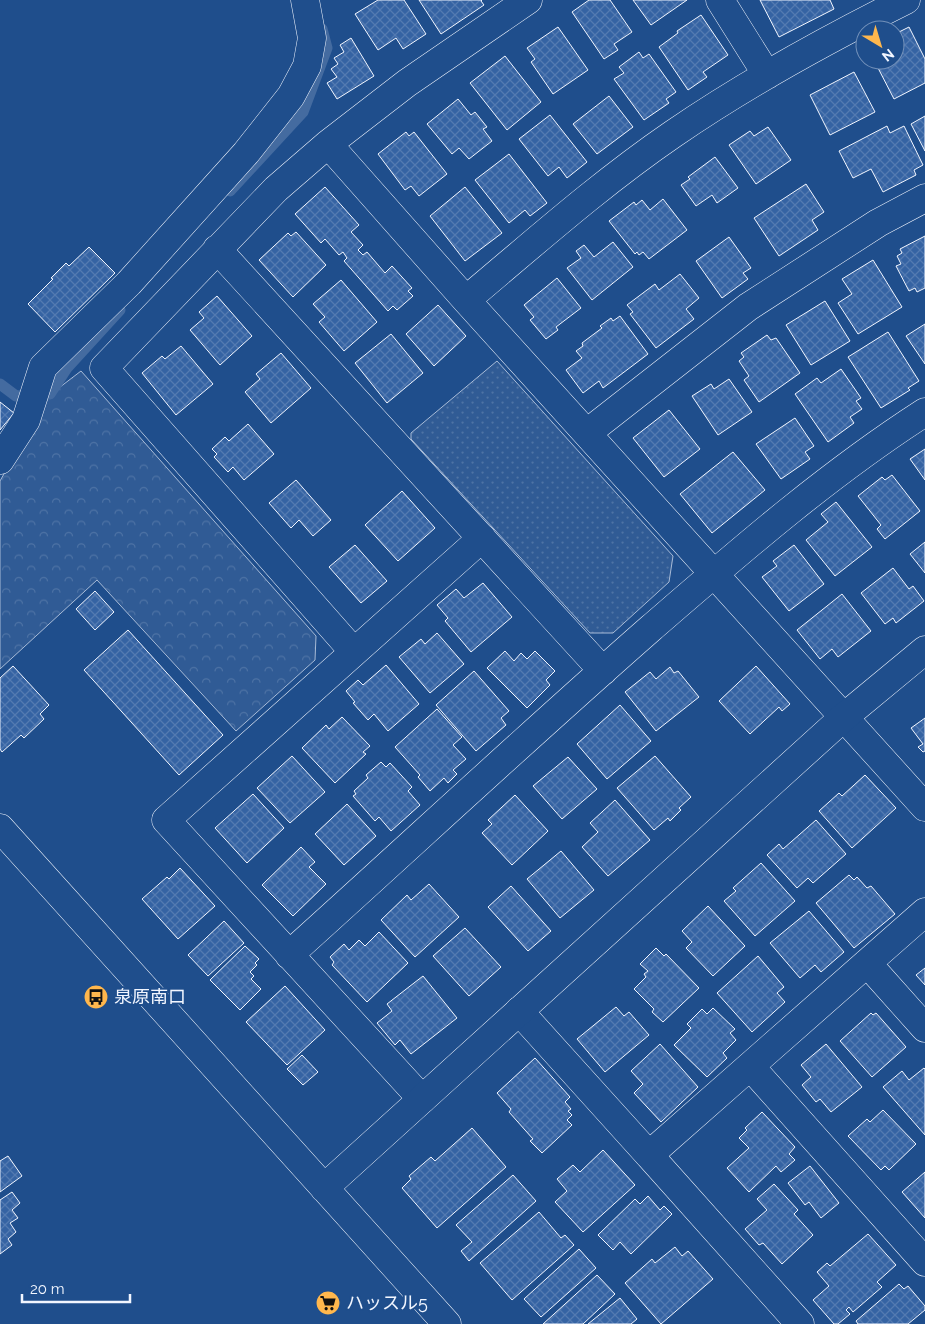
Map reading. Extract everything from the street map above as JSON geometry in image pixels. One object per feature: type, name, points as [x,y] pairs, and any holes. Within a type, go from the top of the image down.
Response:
[{"type":"street","points":[[0,460],[26,420],[43,366],[129,284],[246,153],[291,96],[307,66],[312,38],[305,0]]},
{"type":"street","points":[[354,652],[104,368],[276,189],[328,144],[406,83],[528,0]]},
{"type":"street","points":[[720,0],[766,75]]},
{"type":"street","points":[[466,300],[586,199],[672,134],[766,75],[906,0]]},
{"type":"street","points":[[328,144],[466,300],[925,807]]},
{"type":"street","points":[[587,434],[748,307],[878,223],[925,198]]},
{"type":"street","points":[[217,249],[603,670]]},
{"type":"street","points":[[289,955],[481,779],[714,574],[812,492],[925,412]]},
{"type":"street","points":[[422,1099],[166,820],[482,538]]},
{"type":"street","points":[[324,1188],[844,716],[925,650]]},
{"type":"street","points":[[0,828],[447,1324]]},
{"type":"street","points":[[649,1154],[925,912]]},
{"type":"street","points":[[867,963],[925,1028]]},
{"type":"street","points":[[519,1011],[800,1324]]},
{"type":"street","points":[[750,1066],[925,1262]]},
{"type":"green space","points":[[497,361],[673,556],[669,582],[613,633],[590,633],[411,439],[411,433]]},
{"type":"green space","points":[[81,371],[316,636],[315,660],[236,731],[97,580],[0,669],[0,481],[47,397]]},
{"type":"building","points":[[378,0],[404,0],[426,34],[403,49],[396,38],[378,50],[355,14]]},
{"type":"building","points":[[419,0],[482,0],[484,5],[441,34]]},
{"type":"building","points":[[589,0],[610,0],[632,32],[614,44],[618,50],[604,59],[572,12]]},
{"type":"building","points":[[633,0],[687,0],[651,25]]},
{"type":"building","points":[[760,0],[830,0],[834,9],[779,37]]},
{"type":"building","points":[[701,15],[728,55],[703,72],[707,77],[688,90],[659,47],[678,33],[677,31]]},
{"type":"building","points":[[558,27],[588,70],[553,94],[531,62],[535,59],[527,48]]},
{"type":"building","points":[[909,27],[925,59],[925,83],[894,99],[879,70],[905,70],[905,29]]},
{"type":"building","points":[[351,38],[374,76],[337,99],[327,83],[337,77],[331,69],[338,64],[334,58],[344,52],[340,45]]},
{"type":"building","points":[[639,52],[643,58],[649,54],[676,92],[666,99],[669,103],[644,120],[614,79],[624,73],[619,67]]},
{"type":"building","points":[[505,56],[541,102],[507,130],[470,83]]},
{"type":"building","points":[[854,72],[875,112],[830,135],[810,95]]},
{"type":"building","points":[[609,96],[633,127],[597,154],[573,124]]},
{"type":"building","points":[[458,99],[471,115],[475,112],[487,127],[483,129],[492,141],[469,159],[459,148],[452,154],[427,124]]},
{"type":"building","points":[[550,115],[587,162],[567,178],[559,167],[548,176],[519,139]]},
{"type":"building","points":[[925,116],[925,151],[911,124]]},
{"type":"building","points":[[887,126],[890,133],[904,126],[923,165],[914,170],[916,175],[883,192],[871,169],[853,178],[839,151]]},
{"type":"building","points":[[768,127],[791,160],[756,184],[729,145],[750,131],[754,136]]},
{"type":"building","points":[[406,132],[409,136],[414,132],[447,174],[419,196],[411,186],[405,190],[378,154]]},
{"type":"building","points":[[509,154],[547,203],[530,216],[525,210],[509,223],[475,180]]},
{"type":"building","points":[[715,157],[738,188],[717,203],[712,195],[696,206],[681,185],[690,179],[688,177]]},
{"type":"building","points":[[806,184],[824,212],[812,220],[818,230],[779,256],[754,218]]},
{"type":"building","points":[[325,187],[359,225],[351,232],[363,245],[358,250],[363,255],[367,252],[385,273],[392,266],[412,288],[408,291],[413,296],[397,310],[393,306],[388,311],[344,261],[347,258],[343,252],[339,255],[325,239],[321,243],[295,214]]},
{"type":"building","points":[[465,187],[502,233],[465,261],[430,216]]},
{"type":"building","points":[[663,199],[687,230],[649,259],[643,252],[639,255],[637,252],[635,254],[609,221],[634,202],[636,205],[642,200],[650,210]]},
{"type":"building","points":[[296,232],[326,265],[293,297],[259,260],[288,233],[291,236]]},
{"type":"building","points":[[925,236],[925,288],[917,292],[915,288],[909,291],[896,266],[901,264],[897,256],[902,253],[900,249]]},
{"type":"building","points":[[729,237],[751,268],[743,273],[748,279],[722,298],[696,261]]},
{"type":"building","points":[[613,242],[633,267],[592,300],[567,268],[581,258],[576,251],[584,245],[594,257]]},
{"type":"building","points":[[89,247],[115,273],[55,332],[28,304],[66,263],[69,266]]},
{"type":"building","points":[[873,260],[902,307],[858,334],[838,303],[852,294],[842,279]]},
{"type":"building","points":[[680,274],[699,298],[686,309],[694,319],[656,348],[630,314],[633,312],[627,305],[655,284],[659,290]]},
{"type":"building","points":[[557,278],[581,308],[556,327],[558,330],[546,339],[530,320],[534,317],[524,305]]},
{"type":"building","points":[[341,280],[377,322],[344,351],[319,322],[325,317],[313,304]]},
{"type":"building","points":[[217,296],[252,336],[220,365],[190,330],[204,318],[199,312]]},
{"type":"building","points":[[825,301],[850,341],[811,365],[786,325]]},
{"type":"building","points":[[438,305],[466,336],[434,366],[406,334]]},
{"type":"building","points":[[620,316],[648,354],[603,388],[599,381],[583,393],[566,370],[582,358],[576,351],[583,346],[582,343],[602,328],[600,326],[611,318],[613,321]]},
{"type":"building","points":[[925,324],[925,364],[906,336]]},
{"type":"building","points":[[888,332],[919,381],[908,388],[910,390],[881,408],[848,357]]},
{"type":"building","points":[[391,334],[423,373],[387,403],[355,363]]},
{"type":"building","points":[[767,335],[771,340],[776,338],[800,373],[759,402],[744,380],[749,376],[739,361],[744,357],[741,353]]},
{"type":"building","points":[[181,346],[213,384],[176,415],[142,373],[162,356],[165,359]]},
{"type":"building","points":[[281,353],[311,388],[271,423],[245,392],[260,379],[256,374]]},
{"type":"building","points":[[841,369],[861,398],[856,401],[862,409],[850,417],[854,423],[828,442],[795,394],[817,378],[821,383]]},
{"type":"building","points":[[729,379],[752,412],[718,435],[692,396],[711,384],[714,389]]},
{"type":"building","points":[[0,402],[14,413],[0,430]]},
{"type":"building","points":[[669,410],[700,449],[664,477],[633,438]]},
{"type":"building","points":[[795,418],[814,446],[805,452],[810,459],[781,479],[756,444]]},
{"type":"building","points":[[248,424],[274,454],[244,480],[233,467],[228,472],[214,457],[217,454],[212,449],[225,437],[229,441]]},
{"type":"building","points":[[925,449],[925,480],[910,459]]},
{"type":"building","points":[[733,452],[765,490],[712,533],[680,494]]},
{"type":"building","points":[[892,475],[920,511],[885,539],[877,529],[881,525],[858,496],[882,477],[885,480]]},
{"type":"building","points":[[296,480],[331,520],[313,536],[299,520],[291,528],[269,503]]},
{"type":"building","points":[[402,491],[435,528],[398,561],[365,525]]},
{"type":"building","points":[[836,502],[872,547],[835,576],[806,540],[828,522],[821,514]]},
{"type":"building","points":[[925,542],[925,573],[910,554]]},
{"type":"building","points":[[355,545],[387,581],[361,603],[329,567]]},
{"type":"building","points":[[794,545],[824,584],[789,611],[762,577],[777,566],[773,561]]},
{"type":"building","points":[[893,568],[909,589],[913,586],[924,601],[896,623],[893,618],[885,624],[861,593]]},
{"type":"building","points":[[483,583],[512,617],[471,652],[445,621],[448,618],[437,605],[456,589],[464,598]]},
{"type":"building","points":[[95,591],[114,612],[95,630],[76,609]]},
{"type":"building","points":[[842,594],[871,631],[838,657],[832,649],[820,659],[797,630]]},
{"type":"building","points":[[128,630],[223,735],[179,775],[84,670]]},
{"type":"building","points":[[437,633],[464,664],[430,693],[399,657],[421,639],[425,644]]},
{"type":"building","points":[[505,651],[514,661],[521,653],[527,659],[535,651],[555,671],[546,680],[550,685],[527,708],[487,668]]},
{"type":"building","points":[[386,665],[419,704],[388,731],[374,714],[368,720],[353,703],[355,702],[346,691],[358,680],[363,685]]},
{"type":"building","points":[[13,666],[49,705],[40,714],[44,719],[24,738],[21,735],[2,752],[0,749],[0,678]]},
{"type":"building","points":[[756,666],[790,704],[782,711],[779,707],[750,734],[719,701]]},
{"type":"building","points":[[670,667],[674,673],[678,671],[699,697],[656,731],[625,692],[650,672],[656,679]]},
{"type":"building","points":[[474,671],[509,711],[501,718],[506,725],[476,751],[436,705]]},
{"type":"building","points":[[620,705],[651,741],[607,779],[577,744]]},
{"type":"building","points":[[437,709],[462,737],[453,745],[466,759],[453,770],[457,774],[448,783],[444,778],[430,791],[418,777],[420,775],[395,747]]},
{"type":"building","points":[[342,717],[370,746],[363,752],[366,754],[335,783],[302,748],[326,725],[329,729]]},
{"type":"building","points":[[925,718],[925,751],[923,752],[918,747],[923,744],[911,728]]},
{"type":"building","points":[[292,756],[325,792],[290,823],[257,788]]},
{"type":"building","points":[[655,756],[691,797],[679,808],[681,810],[670,821],[668,818],[654,830],[617,788]]},
{"type":"building","points":[[568,757],[597,789],[562,819],[533,786]]},
{"type":"building","points":[[381,762],[386,767],[390,763],[412,787],[408,791],[420,805],[391,831],[379,817],[375,821],[353,796],[356,794],[354,791],[368,778],[366,775]]},
{"type":"building","points":[[865,775],[896,808],[852,848],[819,811],[839,793],[842,796]]},
{"type":"building","points":[[253,794],[284,828],[247,863],[215,828]]},
{"type":"building","points":[[515,795],[548,831],[512,865],[482,833],[492,824],[488,820]]},
{"type":"building","points":[[615,800],[650,840],[608,876],[582,847],[598,832],[590,823]]},
{"type":"building","points":[[347,804],[376,836],[344,865],[315,834]]},
{"type":"building","points":[[816,820],[846,854],[813,883],[808,878],[797,888],[767,855],[779,844],[783,849]]},
{"type":"building","points":[[301,847],[315,862],[309,867],[326,884],[293,916],[262,885]]},
{"type":"building","points":[[561,851],[594,890],[560,918],[527,879]]},
{"type":"building","points":[[761,863],[795,901],[755,936],[724,901],[736,891],[733,888]]},
{"type":"building","points":[[180,868],[215,906],[178,939],[142,899],[167,877],[169,879]]},
{"type":"building","points":[[849,875],[854,880],[857,877],[867,888],[871,886],[895,914],[854,948],[816,903]]},
{"type":"building","points":[[429,884],[459,917],[415,957],[381,920],[407,895],[411,900]]},
{"type":"building","points":[[511,886],[551,931],[528,951],[488,907]]},
{"type":"building","points":[[708,906],[745,946],[713,976],[686,948],[692,942],[682,931]]},
{"type":"building","points":[[809,911],[844,952],[821,972],[815,965],[800,978],[770,943]]},
{"type":"building","points":[[224,921],[244,943],[208,976],[188,955]]},
{"type":"building","points":[[465,928],[501,967],[469,996],[433,956]]},
{"type":"building","points":[[379,932],[408,963],[367,1002],[332,965],[334,962],[330,957],[344,944],[349,950],[359,940],[365,946]]},
{"type":"building","points":[[245,946],[259,959],[255,963],[257,965],[250,972],[254,976],[251,979],[261,989],[240,1010],[210,980]]},
{"type":"building","points":[[656,948],[664,956],[666,954],[699,988],[663,1022],[652,1012],[654,1009],[634,989],[646,977],[644,974],[648,971],[640,964]]},
{"type":"building","points":[[758,956],[784,987],[777,993],[785,1002],[752,1032],[717,993]]},
{"type":"building","points":[[925,968],[925,985],[916,975]]},
{"type":"building","points":[[423,976],[457,1018],[411,1054],[400,1040],[395,1045],[377,1023],[392,1011],[387,1004]]},
{"type":"building","points":[[285,986],[325,1030],[287,1065],[246,1022]]},
{"type":"building","points":[[616,1007],[624,1016],[629,1012],[649,1035],[605,1072],[577,1039]]},
{"type":"building","points":[[713,1008],[735,1029],[730,1033],[736,1040],[723,1053],[727,1058],[707,1077],[674,1045],[691,1028],[687,1024],[702,1009],[707,1014]]},
{"type":"building","points":[[871,1013],[873,1015],[876,1013],[906,1047],[872,1077],[840,1041]]},
{"type":"building","points":[[660,1044],[698,1087],[661,1122],[634,1093],[643,1084],[631,1071]]},
{"type":"building","points":[[826,1044],[862,1087],[831,1112],[820,1099],[816,1102],[802,1085],[811,1077],[801,1065]]},
{"type":"building","points":[[302,1055],[318,1072],[303,1085],[287,1069]]},
{"type":"building","points":[[535,1058],[570,1097],[565,1102],[571,1109],[568,1111],[572,1115],[567,1120],[572,1125],[542,1153],[530,1141],[533,1139],[509,1112],[511,1109],[497,1093]]},
{"type":"building","points":[[924,1068],[925,1135],[883,1087],[902,1071],[909,1080]]},
{"type":"building","points":[[883,1110],[916,1144],[889,1170],[885,1166],[881,1170],[848,1136],[867,1119],[870,1122]]},
{"type":"building","points":[[762,1112],[795,1147],[789,1154],[795,1160],[781,1172],[776,1166],[749,1192],[727,1168],[749,1148],[739,1138],[747,1130],[745,1128]]},
{"type":"building","points":[[472,1128],[506,1167],[437,1228],[402,1188],[411,1179],[409,1176],[431,1157],[435,1161]]},
{"type":"building","points":[[603,1150],[635,1185],[583,1232],[555,1202],[567,1191],[557,1179],[573,1165],[580,1172]]},
{"type":"building","points":[[8,1156],[22,1176],[0,1192],[0,1161]]},
{"type":"building","points":[[810,1166],[839,1203],[821,1218],[809,1202],[805,1205],[788,1183]]},
{"type":"building","points":[[925,1172],[925,1218],[902,1192]]},
{"type":"building","points":[[513,1175],[536,1201],[469,1261],[461,1251],[472,1242],[456,1225]]},
{"type":"building","points":[[774,1184],[798,1210],[794,1214],[813,1235],[782,1264],[763,1243],[759,1245],[745,1229],[767,1210],[757,1199]]},
{"type":"building","points":[[12,1192],[20,1203],[12,1210],[18,1218],[10,1223],[16,1232],[8,1239],[12,1245],[0,1254],[0,1200]]},
{"type":"building","points":[[648,1196],[660,1210],[664,1206],[672,1214],[631,1254],[620,1242],[613,1250],[598,1235],[635,1199],[640,1204]]},
{"type":"building","points":[[539,1212],[561,1238],[565,1235],[574,1245],[512,1300],[480,1263]]},
{"type":"building","points":[[868,1234],[896,1265],[877,1282],[882,1287],[853,1312],[849,1307],[846,1310],[850,1314],[838,1324],[834,1324],[813,1300],[829,1286],[817,1272],[827,1263],[830,1266]]},
{"type":"building","points":[[675,1247],[682,1256],[688,1251],[713,1279],[661,1324],[625,1283],[652,1259],[655,1263]]},
{"type":"building","points":[[579,1249],[596,1268],[541,1317],[524,1299]]},
{"type":"building","points":[[597,1275],[615,1294],[583,1324],[543,1324]]},
{"type":"building","points":[[899,1284],[904,1289],[908,1286],[925,1306],[925,1310],[908,1324],[858,1324],[856,1321]]},
{"type":"building","points":[[620,1298],[637,1319],[631,1324],[588,1324]]},
{"type":"waterway","points":[[230,191],[303,112],[327,48],[322,29]]},
{"type":"waterway","points":[[0,384],[16,396],[50,394],[67,368],[120,310]]},
{"type":"place","name":"泉原南口","points":[[96,997]]},
{"type":"place","name":"ハッスル5","points":[[328,1303]]}]
